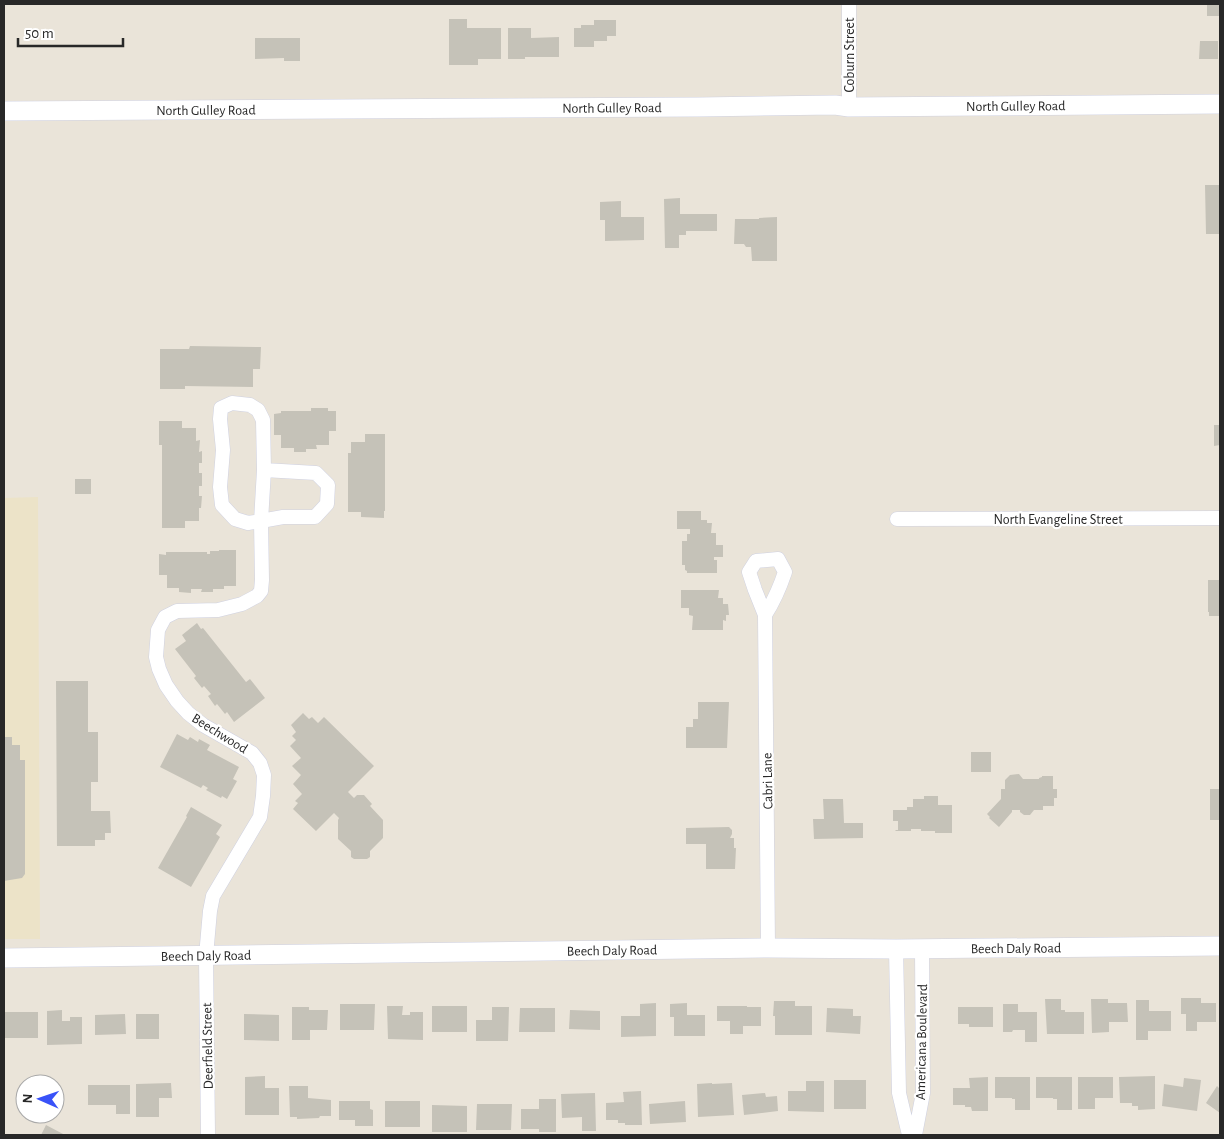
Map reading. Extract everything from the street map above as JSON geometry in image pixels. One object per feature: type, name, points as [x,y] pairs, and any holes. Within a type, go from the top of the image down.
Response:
[{"type":"main road","name":"North Gulley Road","points":[[4,111],[727,107],[835,104],[849,107],[1220,104]]},
{"type":"main road","name":"Beech Daly Road","points":[[4,958],[768,948],[896,949],[1220,946]]},
{"type":"street","name":"Coburn Street","points":[[849,4],[849,107]]},
{"type":"street","name":"Beechwood","points":[[206,956],[213,896],[260,817],[264,796],[264,776],[260,763],[252,753],[203,725],[177,701],[166,685],[159,669],[156,657],[158,630],[165,617],[177,611],[218,610],[242,604],[261,591],[262,521],[264,470],[263,420],[258,410],[250,405],[232,403],[221,408],[220,419],[223,450],[220,487],[222,505],[235,520],[248,523],[262,521],[283,517],[315,517],[326,504],[328,485],[316,473],[264,470]]},
{"type":"street","name":"North Evangeline Street","points":[[897,519],[1220,518]]},
{"type":"street","name":"Cabri Lane","points":[[765,615],[768,948]]},
{"type":"street","name":"Americana Boulevard","points":[[915,1135],[923,1093],[922,948]]},
{"type":"street","name":"Americana Boulevard","points":[[896,949],[899,1093],[909,1135]]},
{"type":"street","name":"Deerfield Street","points":[[206,956],[208,1135]]},
{"type":"shaded area","points":[[38,497],[40,939],[4,939],[4,498]]},
{"type":"building","points":[[1207,4],[1220,4],[1220,16],[1207,16]]},
{"type":"building","points":[[449,19],[467,19],[467,28],[501,28],[501,59],[478,59],[478,65],[449,65]]},
{"type":"building","points":[[594,20],[616,20],[616,36],[607,36],[607,41],[594,41],[594,47],[574,47],[574,28],[581,28],[581,25],[594,25]]},
{"type":"building","points":[[508,28],[531,28],[531,38],[559,37],[559,57],[508,59]]},
{"type":"building","points":[[255,38],[300,38],[300,61],[284,61],[284,58],[255,59]]},
{"type":"building","points":[[1200,41],[1218,41],[1218,59],[1199,59]]},
{"type":"building","points":[[1205,185],[1220,185],[1220,234],[1206,234]]},
{"type":"building","points":[[680,198],[680,214],[717,214],[717,231],[686,231],[686,235],[679,235],[679,248],[665,248],[664,199]]},
{"type":"building","points":[[621,201],[621,217],[644,217],[644,240],[605,241],[605,220],[600,220],[600,202]]},
{"type":"building","points":[[777,217],[777,261],[752,261],[751,247],[746,247],[744,244],[734,244],[735,219]]},
{"type":"building","points":[[190,346],[261,347],[260,369],[253,369],[253,387],[185,386],[185,389],[160,389],[160,349],[189,349]]},
{"type":"building","points":[[311,408],[328,408],[328,411],[336,411],[336,431],[329,431],[329,445],[316,445],[317,449],[306,449],[306,452],[294,452],[294,448],[281,448],[281,435],[274,435],[274,414],[281,413],[281,411],[311,411]]},
{"type":"building","points":[[159,421],[182,421],[182,428],[196,428],[196,441],[200,440],[199,452],[202,451],[202,463],[199,463],[199,473],[202,473],[202,486],[199,486],[199,496],[202,496],[201,508],[199,508],[199,521],[185,521],[185,528],[162,528],[162,445],[159,445]]},
{"type":"building","points":[[1214,425],[1220,425],[1220,445],[1214,446]]},
{"type":"building","points":[[365,434],[385,434],[384,518],[361,517],[361,512],[348,512],[348,453],[351,453],[351,442],[365,442]]},
{"type":"building","points":[[75,479],[91,479],[91,494],[75,494]]},
{"type":"building","points":[[677,511],[701,511],[701,520],[707,520],[707,523],[712,523],[711,533],[716,533],[716,545],[723,545],[723,557],[714,557],[714,560],[717,560],[717,573],[687,573],[685,570],[685,565],[682,565],[682,541],[687,541],[687,534],[690,534],[690,529],[677,529]]},
{"type":"building","points":[[236,550],[236,586],[224,586],[224,589],[213,589],[213,592],[201,592],[202,589],[191,589],[191,593],[179,592],[179,588],[167,588],[167,575],[159,575],[159,554],[166,555],[166,552],[207,552],[207,554],[210,554],[210,551]]},
{"type":"building","points":[[1208,580],[1220,580],[1220,616],[1209,616]]},
{"type":"building","points":[[681,590],[719,590],[718,598],[723,598],[723,604],[728,604],[729,615],[726,615],[726,621],[723,620],[723,630],[692,630],[693,616],[689,615],[689,608],[681,608]]},
{"type":"building","points":[[197,623],[246,682],[250,679],[265,698],[234,722],[227,712],[225,714],[217,704],[215,706],[208,696],[211,694],[204,686],[202,688],[194,678],[196,676],[175,649],[186,641],[182,635]]},
{"type":"building","points":[[56,681],[88,681],[88,732],[98,732],[98,782],[91,782],[91,811],[110,811],[111,833],[105,833],[105,840],[95,840],[95,846],[57,846]]},
{"type":"building","points":[[698,702],[729,702],[727,748],[686,748],[686,727],[693,727],[693,719],[698,719]]},
{"type":"building","points":[[303,713],[309,719],[312,717],[318,723],[324,717],[374,766],[348,792],[354,798],[357,795],[364,795],[372,804],[370,806],[383,820],[383,838],[370,851],[370,857],[367,859],[354,859],[351,857],[351,851],[338,839],[339,818],[334,813],[316,831],[293,809],[298,803],[295,801],[302,794],[293,784],[301,775],[292,766],[301,758],[290,746],[296,740],[292,736],[296,732],[291,725]]},
{"type":"building","points":[[177,734],[188,740],[190,737],[198,742],[199,739],[210,745],[207,750],[239,767],[233,779],[237,781],[227,799],[206,790],[208,788],[203,785],[201,788],[160,767]]},
{"type":"building","points":[[4,737],[12,737],[12,745],[20,745],[20,760],[25,760],[25,874],[22,878],[4,881]]},
{"type":"building","points":[[971,752],[991,752],[991,772],[971,772]]},
{"type":"building","points":[[1019,774],[1023,779],[1039,779],[1042,776],[1053,776],[1053,789],[1057,789],[1057,798],[1054,798],[1054,806],[1043,806],[1043,810],[1034,810],[1030,815],[1024,815],[1020,810],[1012,810],[999,827],[987,814],[1001,799],[1001,789],[1005,789],[1005,780],[1010,775]]},
{"type":"building","points":[[1210,789],[1220,789],[1220,820],[1210,820]]},
{"type":"building","points":[[924,796],[938,796],[938,805],[952,805],[952,833],[935,833],[935,831],[921,831],[921,829],[911,829],[911,831],[895,830],[898,830],[898,821],[893,821],[893,810],[907,810],[907,807],[913,807],[913,799],[924,799]]},
{"type":"building","points":[[823,799],[843,799],[844,823],[863,823],[863,838],[814,839],[813,819],[824,819]]},
{"type":"building","points":[[191,807],[222,825],[216,834],[220,837],[191,887],[158,868]]},
{"type":"building","points":[[729,827],[732,830],[730,838],[734,838],[734,848],[736,848],[735,869],[706,869],[706,844],[686,844],[686,828]]},
{"type":"building","points":[[1181,998],[1201,998],[1201,1003],[1216,1003],[1216,1022],[1197,1022],[1197,1031],[1186,1031],[1186,1014],[1181,1014]]},
{"type":"building","points":[[1045,999],[1061,999],[1061,1010],[1065,1010],[1065,1012],[1084,1012],[1084,1034],[1047,1034]]},
{"type":"building","points":[[1091,999],[1108,999],[1108,1003],[1127,1003],[1128,1022],[1109,1022],[1109,1032],[1092,1033]]},
{"type":"building","points":[[1136,1000],[1149,1000],[1149,1011],[1171,1011],[1171,1031],[1148,1031],[1148,1040],[1136,1040]]},
{"type":"building","points":[[774,1001],[795,1001],[795,1006],[812,1006],[812,1035],[775,1035]]},
{"type":"building","points":[[656,1003],[656,1036],[621,1037],[621,1016],[640,1016],[640,1004]]},
{"type":"building","points":[[687,1003],[687,1015],[705,1015],[705,1036],[674,1036],[674,1017],[670,1017],[670,1004]]},
{"type":"building","points":[[340,1004],[375,1004],[374,1030],[340,1030]]},
{"type":"building","points":[[1003,1004],[1018,1004],[1018,1012],[1037,1012],[1037,1042],[1025,1042],[1025,1030],[1003,1032]]},
{"type":"building","points":[[387,1006],[403,1006],[402,1015],[410,1015],[410,1012],[423,1012],[423,1040],[388,1039]]},
{"type":"building","points":[[432,1006],[467,1006],[467,1032],[432,1032]]},
{"type":"building","points":[[717,1006],[761,1007],[761,1026],[743,1026],[743,1034],[730,1034],[730,1021],[717,1021]]},
{"type":"building","points":[[292,1007],[309,1007],[309,1010],[328,1010],[327,1030],[310,1030],[310,1040],[292,1040]]},
{"type":"building","points":[[492,1007],[509,1007],[508,1041],[476,1041],[476,1020],[492,1020]]},
{"type":"building","points":[[958,1007],[993,1007],[993,1027],[969,1027],[969,1024],[958,1024]]},
{"type":"building","points":[[520,1008],[555,1008],[555,1032],[519,1032]]},
{"type":"building","points":[[827,1008],[853,1009],[853,1016],[861,1016],[860,1034],[826,1032]]},
{"type":"building","points":[[62,1010],[62,1021],[70,1021],[70,1017],[82,1017],[82,1044],[47,1045],[47,1011]]},
{"type":"building","points":[[570,1010],[600,1011],[600,1030],[569,1029]]},
{"type":"building","points":[[4,1012],[38,1012],[38,1038],[5,1038]]},
{"type":"building","points":[[125,1014],[126,1034],[95,1035],[95,1015]]},
{"type":"building","points":[[136,1014],[159,1014],[159,1039],[136,1039]]},
{"type":"building","points":[[244,1014],[279,1015],[279,1041],[244,1040]]},
{"type":"building","points":[[265,1076],[265,1088],[279,1088],[279,1115],[245,1115],[245,1077]]},
{"type":"building","points":[[1155,1076],[1155,1109],[1138,1110],[1138,1106],[1132,1106],[1132,1103],[1120,1103],[1119,1077]]},
{"type":"building","points":[[988,1077],[988,1111],[972,1111],[971,1107],[965,1107],[965,1105],[953,1105],[953,1088],[970,1088],[969,1078]]},
{"type":"building","points":[[995,1077],[1030,1077],[1030,1110],[1015,1110],[1015,1099],[995,1098]]},
{"type":"building","points":[[1036,1077],[1072,1077],[1072,1110],[1057,1110],[1057,1099],[1036,1098]]},
{"type":"building","points":[[1078,1077],[1113,1077],[1113,1098],[1095,1098],[1095,1109],[1078,1109]]},
{"type":"building","points":[[1184,1078],[1201,1080],[1197,1111],[1162,1106],[1164,1084],[1183,1087]]},
{"type":"building","points":[[834,1080],[866,1080],[866,1109],[834,1109]]},
{"type":"building","points":[[806,1081],[824,1081],[824,1112],[788,1111],[788,1091],[806,1091]]},
{"type":"building","points":[[171,1083],[172,1098],[159,1098],[159,1117],[136,1117],[136,1084]]},
{"type":"building","points":[[732,1083],[734,1115],[698,1117],[697,1084]]},
{"type":"building","points":[[88,1085],[130,1085],[130,1114],[116,1114],[116,1105],[88,1105]]},
{"type":"building","points":[[289,1086],[308,1086],[308,1098],[331,1100],[331,1116],[297,1119],[297,1117],[290,1117]]},
{"type":"building","points":[[1217,1086],[1220,1089],[1220,1113],[1206,1103]]},
{"type":"building","points":[[641,1091],[642,1125],[625,1125],[625,1123],[618,1123],[618,1120],[606,1120],[606,1103],[624,1102],[623,1092]]},
{"type":"building","points":[[595,1093],[596,1131],[582,1131],[582,1117],[562,1118],[561,1094]]},
{"type":"building","points":[[765,1093],[766,1097],[777,1096],[778,1111],[744,1115],[742,1095]]},
{"type":"building","points":[[539,1099],[556,1099],[556,1132],[539,1132],[539,1129],[521,1129],[521,1109],[539,1109]]},
{"type":"building","points":[[339,1101],[370,1101],[370,1109],[373,1110],[373,1126],[355,1126],[355,1120],[339,1120]]},
{"type":"building","points":[[385,1101],[420,1101],[420,1127],[385,1127]]},
{"type":"building","points":[[685,1101],[686,1122],[650,1124],[649,1104]]},
{"type":"building","points":[[477,1104],[512,1104],[511,1130],[476,1130]]},
{"type":"building","points":[[432,1105],[467,1106],[467,1132],[432,1132]]},
{"type":"building","points":[[46,1125],[65,1135],[41,1135]]}]
